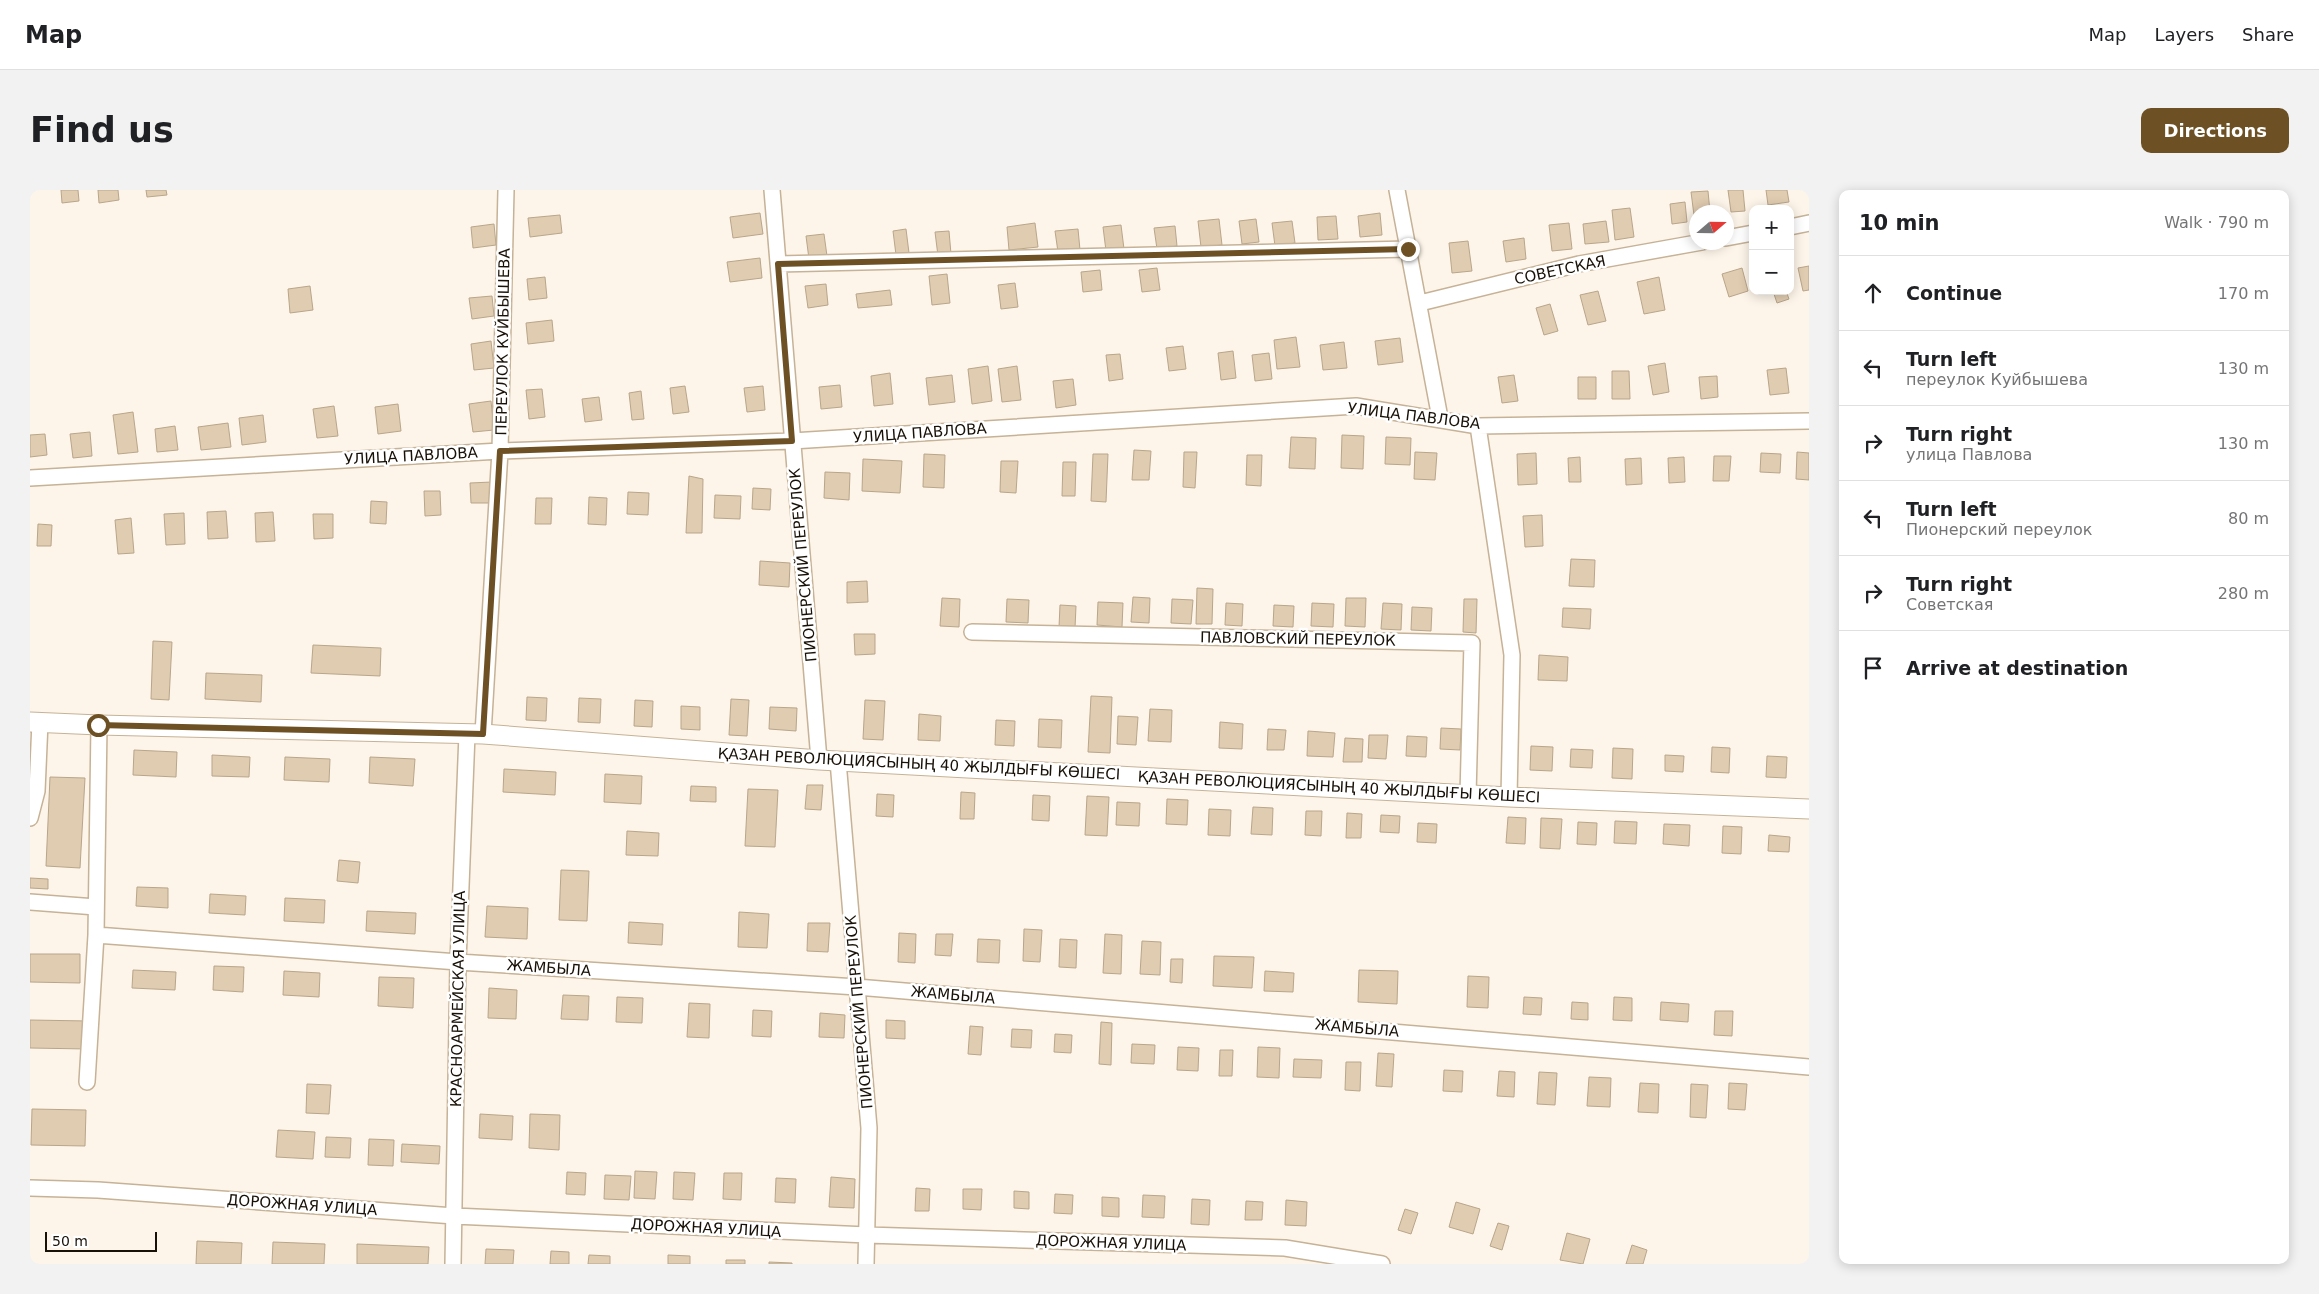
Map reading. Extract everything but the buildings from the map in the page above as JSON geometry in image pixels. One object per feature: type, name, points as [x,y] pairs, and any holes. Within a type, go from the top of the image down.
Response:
[{"type":"street","name":"ПЕРЕУЛОК КУЙБЫШЕВА","points":[[475,734],[500,451],[506,190]]},
{"type":"street","name":"ПИОНЕРСКИЙ ПЕРЕУЛОК","points":[[772,190],[819,760]]},
{"type":"street","points":[[1397,190],[1420,303],[1440,418]]},
{"type":"street","points":[[1794,226],[1809,223]]},
{"type":"street","points":[[1734,237],[1749,234]]},
{"type":"street","name":"СОВЕТСКАЯ","points":[[1420,303],[1579,264],[1689,244]]},
{"type":"street","points":[[778,264],[1408,249]]},
{"type":"street","name":"УЛИЦА ПАВЛОВА","points":[[30,478],[500,451],[792,441],[1356,406],[1440,418],[1478,426],[1809,421]]},
{"type":"street","points":[[1478,426],[1512,655],[1509,797]]},
{"type":"street","name":"ПАВЛОВСКИЙ ПЕРЕУЛОК","points":[[972,632],[1472,642],[1468,794]]},
{"type":"street","points":[[30,818],[37,791],[35,722]]},
{"type":"street","name":"ҚАЗАН РЕВОЛЮЦИЯСЫНЫҢ 40 ЖЫЛДЫҒЫ КӨШЕСІ","points":[[35,722],[475,734],[819,760],[1509,797],[1809,809]]},
{"type":"street","points":[[87,1082],[96,935],[98,725]]},
{"type":"street","name":"КРАСНОАРМЕЙСКАЯ УЛИЦА","points":[[453,1264],[458,962],[475,734]]},
{"type":"street","name":"ПИОНЕРСКИЙ ПЕРЕУЛОК","points":[[838,761],[869,1128],[866,1264]]},
{"type":"street","points":[[30,902],[96,907]]},
{"type":"street","name":"ЖАМБЫЛА","points":[[96,935],[458,962],[857,987],[1809,1067]]},
{"type":"street","name":"ДОРОЖНАЯ УЛИЦА","points":[[30,1188],[98,1190],[454,1216],[867,1235],[1285,1248],[1382,1264]]},
{"type":"route","points":[[98,725],[483,734],[500,451],[792,441],[778,264],[1408,249]]}]
